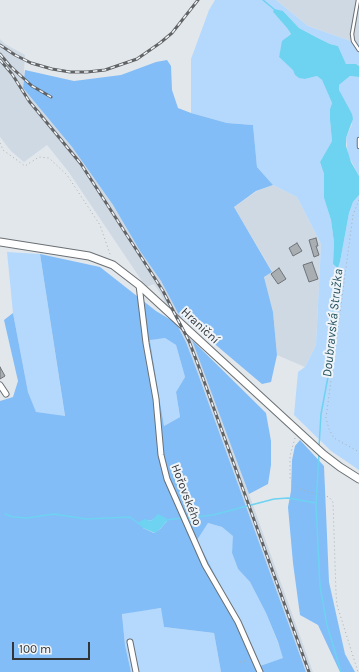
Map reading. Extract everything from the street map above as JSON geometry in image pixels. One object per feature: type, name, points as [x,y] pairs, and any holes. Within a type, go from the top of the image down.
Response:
[{"type":"main road","name":"Hraniční","points":[[0,242],[89,256],[113,265],[139,285],[257,394],[340,467],[359,479]]},
{"type":"street","name":"Hořovského","points":[[139,285],[146,343],[156,399],[161,455],[166,479],[205,565],[238,622],[260,672]]},
{"type":"street","points":[[0,385],[6,394]]},
{"type":"street","points":[[130,642],[136,672]]},
{"type":"lane","points":[[358,0],[352,34],[353,41],[359,50]]},
{"type":"lane","points":[[359,139],[359,147]]},
{"type":"path","points":[[0,143],[4,150],[25,166],[39,157],[49,158],[67,175],[100,225],[113,265]]},
{"type":"path","points":[[359,200],[353,215],[326,418],[329,429],[334,438],[359,452]]},
{"type":"path","points":[[300,431],[293,443],[290,456],[290,478],[297,488],[329,497],[333,502],[337,604],[358,672]]},
{"type":"path","points":[[240,662],[245,660],[247,652],[252,651]]},
{"type":"shaded area","points":[[215,0],[276,0],[308,26],[359,44],[359,66],[356,64],[346,64],[338,46],[330,44],[299,28],[283,11],[273,12],[291,34],[287,37],[281,48],[279,57],[294,70],[295,75],[305,79],[317,76],[322,80],[332,103],[330,109],[330,120],[332,141],[320,162],[324,174],[324,198],[331,220],[334,242],[333,264],[336,268],[340,262],[349,213],[353,202],[359,195],[359,470],[331,451],[294,415],[298,372],[305,367],[316,345],[321,244],[297,197],[273,185],[257,167],[253,125],[227,123],[191,113],[191,59],[209,10]]},
{"type":"shaded area","points":[[276,0],[359,0],[359,44],[308,26]]},
{"type":"shaded area","points":[[274,9],[283,11],[299,28],[330,44],[338,46],[346,64],[356,64],[359,66],[359,77],[350,76],[339,85],[339,90],[352,114],[353,119],[346,138],[346,146],[351,162],[359,176],[359,195],[353,202],[349,213],[340,262],[337,268],[333,264],[334,242],[331,220],[324,198],[324,174],[320,162],[332,141],[330,109],[332,103],[322,80],[317,76],[305,79],[299,78],[279,57],[282,41],[291,34],[273,12]]},
{"type":"shaded area","points":[[0,39],[5,44],[25,55],[23,88],[72,147],[113,205],[140,251],[161,281],[183,320],[204,369],[313,672],[306,672],[186,342],[160,293],[154,284],[146,287],[68,171],[47,145],[24,162],[11,151],[0,137]]},
{"type":"shaded area","points":[[167,60],[171,66],[172,90],[178,108],[227,123],[253,125],[257,167],[273,185],[256,191],[234,207],[272,272],[264,277],[273,312],[277,355],[271,382],[262,384],[178,313],[161,281],[140,251],[113,205],[72,147],[23,88],[25,70],[74,81],[121,75],[156,62]]},
{"type":"shaded area","points":[[350,76],[359,77],[359,176],[348,155],[346,138],[352,124],[339,90],[339,85]]},
{"type":"shaded area","points":[[273,185],[297,197],[321,244],[316,345],[305,367],[277,355],[273,312],[264,277],[272,271],[234,207],[257,191]]},
{"type":"shaded area","points":[[7,252],[40,254],[65,417],[36,413],[28,392],[13,313]]},
{"type":"shaded area","points":[[40,254],[100,267],[156,311],[176,323],[186,342],[197,371],[306,672],[221,672],[214,633],[164,627],[161,608],[122,614],[125,645],[131,672],[0,672],[0,401],[13,397],[18,381],[4,320],[13,313],[28,392],[36,412],[65,416]],"holes":[[[165,338],[176,345],[185,377],[176,392],[180,417],[164,426],[150,340]],[[156,517],[167,521],[154,533],[143,528],[148,520],[151,521]],[[208,523],[222,527],[233,536],[232,553],[238,569],[250,582],[266,613],[283,658],[260,666],[255,652],[197,540]]]},
{"type":"shaded area","points":[[165,338],[176,345],[185,377],[176,392],[180,417],[164,426],[150,339]]},
{"type":"shaded area","points":[[192,340],[266,413],[271,441],[271,465],[268,484],[249,494]]},
{"type":"shaded area","points":[[300,440],[324,466],[329,582],[345,654],[355,672],[340,672],[318,625],[300,615],[293,563],[288,507],[291,491],[292,460],[295,446]]},
{"type":"shaded area","points":[[158,514],[166,518],[167,521],[155,533],[143,528],[137,523],[145,519],[151,521]]},
{"type":"shaded area","points":[[208,523],[222,527],[234,536],[232,553],[238,569],[250,582],[266,613],[284,658],[260,666],[255,652],[196,540]]},
{"type":"shaded area","points":[[162,608],[164,627],[214,633],[221,672],[131,672],[125,645],[122,613]]},
{"type":"building","points":[[316,238],[318,246],[316,246],[319,255],[314,257],[309,240]]},
{"type":"building","points":[[297,243],[302,251],[293,256],[289,248]]},
{"type":"building","points":[[312,262],[318,279],[309,282],[303,265]]},
{"type":"building","points":[[279,268],[286,279],[278,284],[271,274]]},
{"type":"building","points":[[0,367],[5,376],[0,379]]},
{"type":"waterway","name":"Doubravská Stružka","points":[[263,0],[275,10]]},
{"type":"waterway","name":"Doubravská Stružka","points":[[319,447],[321,414],[331,361],[331,325],[338,264]]},
{"type":"waterway","name":"Doubravská Stružka","points":[[319,454],[316,504],[320,586],[327,625],[341,672]]},
{"type":"waterway","points":[[186,518],[213,515],[274,499],[288,498],[316,503]]},
{"type":"waterway","points":[[5,514],[13,517],[27,518],[54,514],[86,519],[130,517],[138,523]]},
{"type":"waterway","points":[[166,520],[182,518]]},
{"type":"railway","points":[[0,45],[31,63],[52,69],[70,72],[105,70],[137,59],[160,43],[172,33],[198,0]]},
{"type":"railway","points":[[0,54],[10,66],[32,86],[51,97]]},
{"type":"railway","points":[[0,60],[12,74],[29,101],[81,164],[163,291],[189,341],[309,672]]}]
